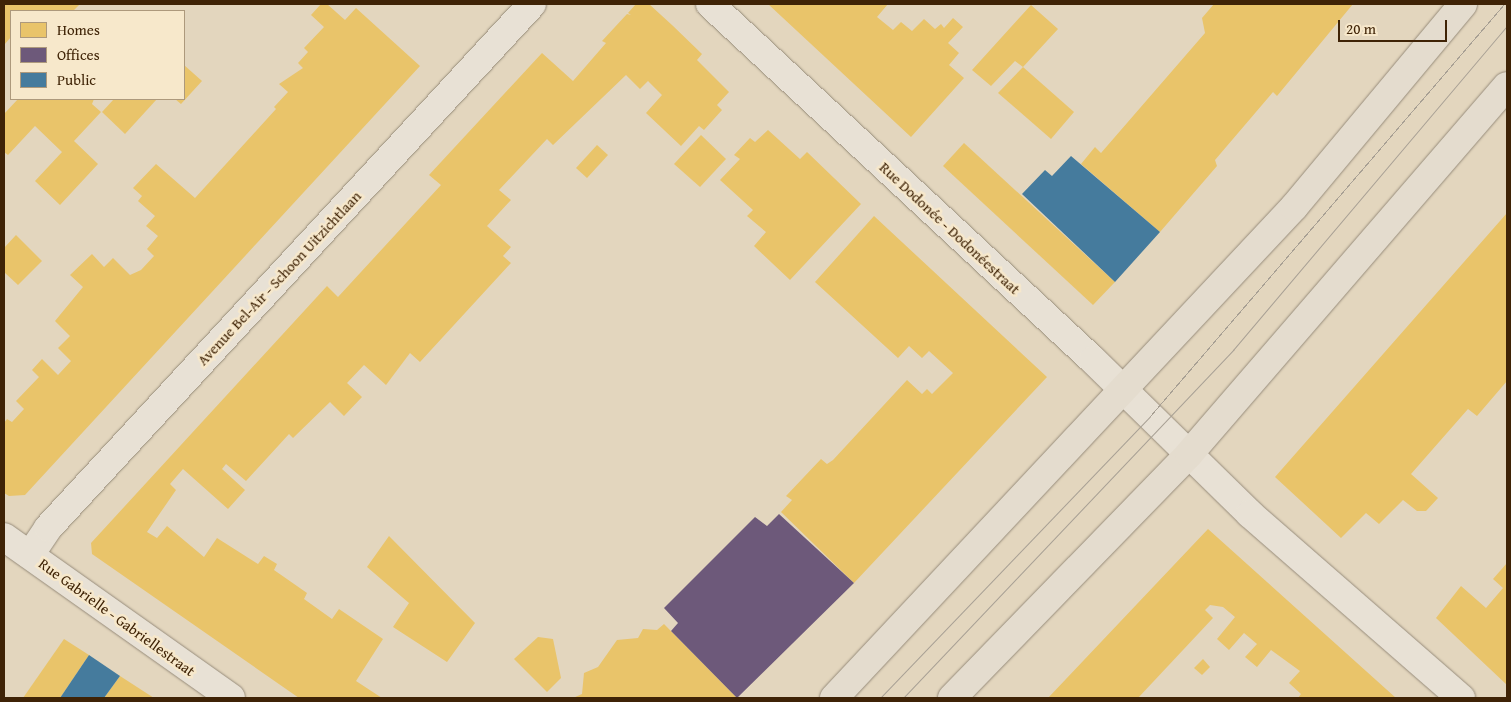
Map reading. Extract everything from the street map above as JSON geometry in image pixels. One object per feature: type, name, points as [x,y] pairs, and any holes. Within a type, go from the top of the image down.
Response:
[{"type":"main road","points":[[834,698],[1294,207],[1463,4]]},
{"type":"main road","points":[[952,698],[1189,454],[1507,86]]},
{"type":"street","name":"Avenue Bel-Air - Schoon Uitzichtlaan","points":[[30,555],[55,520],[532,4]]},
{"type":"street","name":"Rue Dodonée - Dodonéestraat","points":[[710,4],[1123,390],[1300,560],[1461,698]]},
{"type":"street","name":"Rue Gabrielle - Gabriellestraat","points":[[4,537],[231,698]]},
{"type":"building: Homes","points":[[4,4],[80,4],[74,10],[10,10],[10,38],[4,45]]},
{"type":"building: Homes","points":[[321,4],[327,4],[345,20],[356,8],[420,66],[25,495],[9,496],[4,493],[4,423],[7,419],[12,422],[24,409],[16,401],[39,377],[32,370],[42,359],[58,375],[71,361],[58,348],[70,336],[55,321],[83,287],[70,275],[92,254],[104,267],[113,258],[130,275],[141,270],[154,256],[147,249],[158,236],[146,226],[155,216],[138,201],[142,196],[133,188],[156,164],[195,198],[276,109],[274,107],[288,92],[279,84],[303,68],[298,63],[308,52],[304,48],[324,27],[311,15]]},
{"type":"building: Homes","points":[[636,4],[649,4],[672,25],[702,54],[697,60],[729,92],[717,105],[722,110],[704,130],[699,126],[681,146],[646,113],[662,95],[648,81],[640,89],[626,75],[553,145],[547,139],[499,190],[511,200],[487,226],[511,247],[503,256],[511,263],[420,362],[410,353],[386,385],[364,365],[347,383],[362,397],[344,416],[330,402],[293,438],[289,434],[246,481],[226,464],[222,469],[245,490],[228,509],[183,469],[170,484],[176,490],[147,532],[157,538],[167,526],[204,557],[217,538],[258,564],[264,556],[277,564],[274,570],[307,593],[304,599],[332,619],[339,609],[383,639],[356,681],[382,698],[299,698],[92,554],[91,543],[327,286],[338,297],[441,185],[429,175],[542,53],[573,81],[606,43],[602,41],[627,14],[631,15],[628,13]]},
{"type":"building: Homes","points":[[768,4],[888,4],[877,17],[893,30],[901,22],[912,31],[924,19],[935,29],[941,24],[944,28],[953,18],[963,27],[948,43],[959,53],[949,65],[964,78],[911,137]]},
{"type":"building: Homes","points":[[1214,4],[1353,4],[1277,96],[1273,92],[1215,160],[1217,166],[1160,232],[1081,164],[1095,147],[1101,153],[1205,33],[1202,18]]},
{"type":"building: Homes","points":[[1031,5],[1058,29],[1023,67],[1015,61],[991,86],[972,70]]},
{"type":"building: Homes","points":[[185,66],[202,81],[185,100]]},
{"type":"building: Homes","points":[[1023,67],[1074,112],[1051,139],[998,93]]},
{"type":"building: Homes","points":[[17,100],[94,100],[92,104],[101,112],[74,141],[98,164],[60,205],[35,181],[62,152],[35,126],[8,155],[4,152],[4,114]]},
{"type":"building: Homes","points":[[113,100],[156,100],[125,134],[102,112]]},
{"type":"building: Homes","points":[[176,100],[185,100],[181,104]]},
{"type":"building: Homes","points":[[768,130],[800,159],[807,152],[861,204],[790,280],[754,246],[766,232],[747,216],[753,210],[720,180],[740,159],[734,155],[750,138],[755,142]]},
{"type":"building: Homes","points":[[701,135],[726,159],[700,187],[674,164]]},
{"type":"building: Homes","points":[[964,143],[1115,282],[1093,305],[943,166]]},
{"type":"building: Homes","points":[[597,145],[608,155],[587,178],[576,168]]},
{"type":"building: Homes","points":[[1507,213],[1507,381],[1477,416],[1468,409],[1411,474],[1438,498],[1426,511],[1417,511],[1403,500],[1379,524],[1366,513],[1341,538],[1275,477]]},
{"type":"building: Homes","points":[[874,216],[1047,377],[854,583],[781,512],[792,500],[786,496],[821,459],[827,464],[833,460],[907,380],[922,394],[927,389],[932,394],[953,373],[929,351],[922,358],[909,346],[898,358],[815,282]]},
{"type":"building: Homes","points":[[16,235],[42,261],[18,285],[4,272],[4,248]]},
{"type":"building: Homes","points":[[1208,529],[1396,698],[1298,698],[1301,694],[1289,683],[1300,671],[1271,650],[1257,667],[1245,657],[1257,644],[1244,633],[1229,650],[1217,639],[1235,617],[1223,607],[1210,605],[1205,610],[1213,618],[1138,698],[1048,698]]},
{"type":"building: Homes","points":[[389,536],[475,623],[447,662],[393,627],[409,603],[367,567]]},
{"type":"building: Homes","points":[[1507,563],[1507,685],[1436,618],[1461,586],[1486,608],[1503,588],[1493,579]]},
{"type":"building: Homes","points":[[664,624],[737,698],[573,698],[582,694],[584,673],[598,667],[617,640],[638,638],[643,629],[657,630]]},
{"type":"building: Homes","points":[[538,637],[553,639],[561,678],[547,692],[514,659]]},
{"type":"building: Homes","points":[[64,639],[89,655],[60,698],[23,698]]},
{"type":"building: Homes","points":[[1203,659],[1210,667],[1202,675],[1194,668]]},
{"type":"building: Homes","points":[[120,676],[154,698],[104,698]]},
{"type":"building: Offices","points":[[779,514],[854,583],[737,698],[671,631],[678,623],[664,608],[755,517],[767,526]]},
{"type":"building: Public","points":[[1071,156],[1160,232],[1115,282],[1022,194],[1045,170],[1052,176]]},
{"type":"building: Public","points":[[89,655],[120,676],[104,698],[60,698]]},
{"type":"tram line","points":[[880,698],[1150,416],[1504,4]]},
{"type":"tram line","points":[[903,698],[1233,350],[1507,26]]}]
